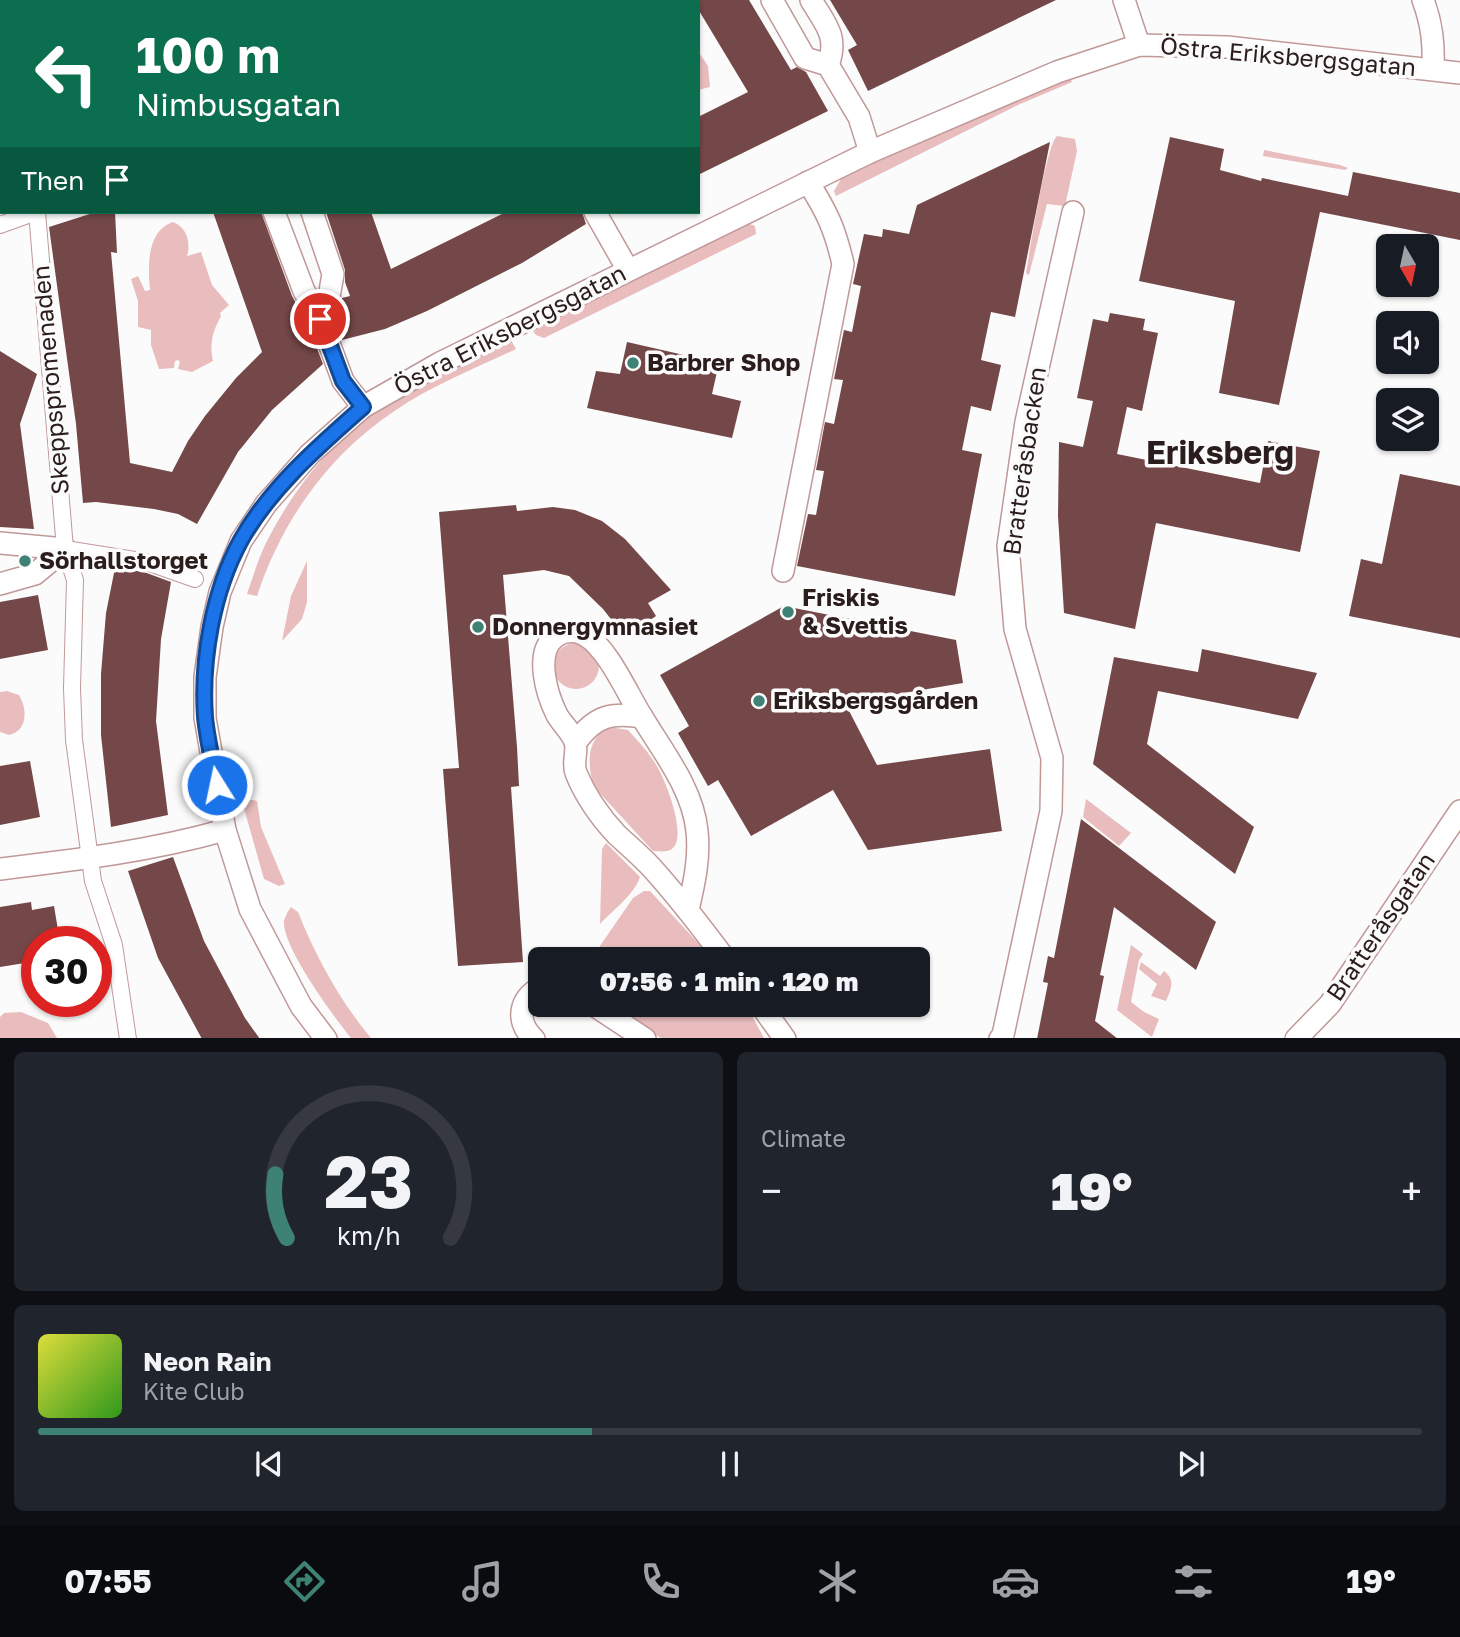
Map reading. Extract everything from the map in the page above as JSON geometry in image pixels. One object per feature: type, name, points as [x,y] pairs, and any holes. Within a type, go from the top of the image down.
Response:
[{"type":"street","points":[[772,0],[805,58],[828,65],[859,117],[870,152]]},
{"type":"street","points":[[811,0],[834,39],[834,51],[828,65]]},
{"type":"street","points":[[1124,0],[1139,45]]},
{"type":"street","points":[[1423,0],[1431,21],[1433,69]]},
{"type":"street","name":"Östra Eriksbergsgatan","points":[[326,1038],[301,1006],[250,909],[225,830],[205,718],[205,677],[220,592],[241,541],[266,504],[310,454],[363,407],[440,363],[870,152],[1057,72],[1139,45],[1227,47],[1460,73]]},
{"type":"street","points":[[783,571],[843,264],[828,214],[808,183]]},
{"type":"street","name":"Bratteråsbacken","points":[[1000,1038],[1003,1035],[1051,811],[1052,758],[1015,629],[1008,546],[1026,422],[1073,212]]},
{"type":"street","points":[[0,225],[30,214]]},
{"type":"street","name":"Skeppspromenaden","points":[[36,214],[65,549],[75,580],[72,688],[74,740],[95,894],[114,945],[128,1038]]},
{"type":"street","points":[[275,214],[304,291],[320,319],[343,381],[363,407]]},
{"type":"street","points":[[313,214],[333,274],[329,297],[320,319]]},
{"type":"street","points":[[595,214],[628,270]]},
{"type":"street","points":[[0,543],[65,549],[147,562],[195,579]]},
{"type":"street","points":[[0,584],[35,574],[65,549]]},
{"type":"street","points":[[576,742],[557,715],[544,674],[543,660],[545,648],[559,634],[570,631],[582,633],[599,646],[664,749],[692,808],[698,832],[696,871],[688,910]]},
{"type":"street","points":[[642,718],[623,714],[603,718],[586,729],[576,742],[575,770],[600,814],[615,833],[650,865],[716,947]]},
{"type":"street","name":"Bratteråsgatan","points":[[1297,1038],[1330,1004],[1460,811]]},
{"type":"street","points":[[0,869],[90,859],[225,830]]},
{"type":"street","points":[[528,996],[522,1008],[524,1024],[534,1038]]},
{"type":"street","points":[[612,1017],[645,1038]]},
{"type":"street","points":[[770,1017],[785,1038]]},
{"type":"shaded area","points":[[700,54],[708,66],[710,87],[700,90]]},
{"type":"shaded area","points":[[1069,75],[1072,82],[1018,105],[836,196],[834,191],[841,179],[990,107]]},
{"type":"shaded area","points":[[1057,136],[1075,139],[1077,151],[1065,206],[1047,204],[1029,275],[1026,273],[1039,200],[1048,158]]},
{"type":"shaded area","points":[[1264,150],[1348,168],[1345,170],[1263,156]]},
{"type":"shaded area","points":[[173,222],[182,228],[187,236],[187,256],[201,252],[212,285],[229,305],[220,313],[214,332],[211,348],[213,361],[192,372],[178,369],[178,360],[175,361],[174,368],[159,369],[151,345],[151,330],[138,327],[138,301],[131,279],[138,276],[145,291],[150,290],[149,261],[153,242],[164,227]]},
{"type":"shaded area","points":[[750,224],[755,226],[756,234],[544,338],[532,330]]},
{"type":"shaded area","points":[[511,340],[516,349],[410,401],[350,447],[329,468],[294,515],[267,568],[257,596],[247,594],[263,549],[276,523],[301,485],[347,434],[383,406],[446,371]]},
{"type":"shaded area","points":[[307,561],[307,602],[302,619],[282,641],[291,596]]},
{"type":"shaded area","points":[[576,643],[592,650],[599,666],[592,682],[576,689],[560,682],[553,666],[560,650]]},
{"type":"shaded area","points":[[0,692],[19,695],[25,713],[22,725],[9,735],[0,732]]},
{"type":"shaded area","points":[[610,727],[628,730],[658,768],[677,823],[677,842],[671,850],[653,851],[594,787],[590,752],[596,738]]},
{"type":"shaded area","points":[[241,798],[257,801],[261,827],[285,884],[279,886],[264,879]]},
{"type":"shaded area","points":[[1086,799],[1131,833],[1119,846],[1083,817]]},
{"type":"shaded area","points":[[606,843],[640,877],[628,896],[600,924],[602,849]]},
{"type":"shaded area","points":[[644,891],[650,891],[702,947],[599,947],[633,898]]},
{"type":"shaded area","points":[[291,907],[298,912],[339,994],[371,1038],[351,1038],[310,981],[286,933],[284,921]]},
{"type":"shaded area","points":[[1131,945],[1143,954],[1139,960],[1131,1002],[1159,1019],[1152,1037],[1117,1010]]},
{"type":"shaded area","points":[[1141,962],[1160,976],[1164,971],[1168,974],[1171,989],[1166,1001],[1151,996],[1157,984],[1139,969]]},
{"type":"shaded area","points":[[21,1012],[21,1017],[33,1017],[48,1023],[57,1038],[0,1038],[0,1017],[4,1013]]},
{"type":"shaded area","points":[[625,1017],[753,1017],[764,1038],[661,1038]]},
{"type":"building","points":[[700,0],[749,0],[791,70],[797,67],[806,72],[828,111],[700,174],[700,116],[748,92],[700,12]]},
{"type":"building","points":[[830,0],[1056,0],[868,91],[848,50],[857,45]]},
{"type":"building","points":[[1170,137],[1224,149],[1220,170],[1261,181],[1262,178],[1348,196],[1353,172],[1460,193],[1460,240],[1320,212],[1279,405],[1219,393],[1235,301],[1139,281]]},
{"type":"building","points":[[1050,142],[1015,317],[991,312],[981,360],[1001,365],[991,411],[971,406],[962,450],[982,454],[955,596],[797,566],[808,514],[816,515],[824,471],[816,470],[825,422],[834,424],[843,380],[834,379],[844,330],[852,332],[861,286],[853,284],[864,234],[882,237],[883,229],[909,234],[917,205]]},
{"type":"building","points":[[90,214],[115,214],[117,253],[111,252],[130,463],[172,472],[205,416],[236,378],[262,352],[214,214],[262,214],[292,296],[308,325],[323,364],[272,410],[238,452],[197,524],[178,514],[154,509],[83,503],[76,424],[49,227]]},
{"type":"building","points":[[327,214],[372,214],[391,269],[502,214],[583,214],[586,224],[522,263],[427,311],[385,329],[342,340],[334,319],[342,298],[350,296],[345,282],[345,270]]},
{"type":"building","points":[[1110,313],[1145,319],[1143,330],[1158,333],[1142,411],[1127,407],[1117,454],[1260,483],[1268,441],[1320,451],[1300,552],[1156,523],[1135,629],[1064,613],[1058,516],[1059,442],[1083,447],[1093,401],[1077,398],[1093,319],[1108,322]]},
{"type":"building","points":[[627,342],[719,363],[712,394],[741,401],[732,438],[587,408],[596,371],[620,374]]},
{"type":"building","points":[[0,351],[37,374],[20,424],[34,529],[0,527]]},
{"type":"building","points":[[1400,474],[1460,486],[1460,638],[1349,616],[1361,559],[1382,564]]},
{"type":"building","name":"Donnergymnasiet","points":[[516,505],[517,511],[553,507],[575,510],[602,521],[625,539],[671,590],[648,603],[656,616],[625,637],[603,609],[569,576],[544,570],[503,575],[517,747],[519,786],[511,787],[523,962],[458,966],[443,769],[459,768],[439,512]]},
{"type":"building","points":[[115,568],[144,572],[171,582],[161,639],[156,721],[168,815],[111,827],[101,735],[101,674],[106,613]]},
{"type":"building","points":[[38,595],[48,650],[0,659],[0,602]]},
{"type":"building","points":[[784,606],[956,640],[963,683],[845,703],[877,765],[990,749],[1002,831],[868,850],[833,790],[751,836],[718,780],[708,786],[678,733],[689,726],[660,675]]},
{"type":"building","points":[[1202,649],[1317,673],[1298,719],[1158,691],[1147,744],[1254,827],[1235,874],[1093,764],[1114,657],[1198,672]]},
{"type":"building","points":[[30,761],[40,817],[0,825],[0,766]]},
{"type":"building","points":[[1081,819],[1216,922],[1196,970],[1114,907],[1100,975],[1104,976],[1095,1021],[1117,1038],[1037,1038],[1048,983],[1043,982],[1048,956],[1054,958]]},
{"type":"building","points":[[173,857],[204,941],[245,1018],[259,1038],[201,1038],[158,958],[128,871]]},
{"type":"building","points":[[31,902],[32,910],[54,906],[57,926],[21,926],[21,964],[0,967],[0,907]]},
{"type":"place","name":"Barbrer Shop","points":[[633,363]]},
{"type":"place","name":"Sörhallstorget","points":[[25,561]]},
{"type":"place","name":"Friskis & Svettis","points":[[788,612]]},
{"type":"place","name":"Donnergymnasiet","points":[[478,627]]},
{"type":"place","name":"Eriksbergsgården","points":[[759,701]]},
{"type":"district","name":"Eriksberg","points":[[1220,453]]},
{"type":"route","points":[[217,785],[205,718],[205,677],[220,592],[241,541],[266,504],[310,454],[363,407],[343,381],[320,319]]}]
